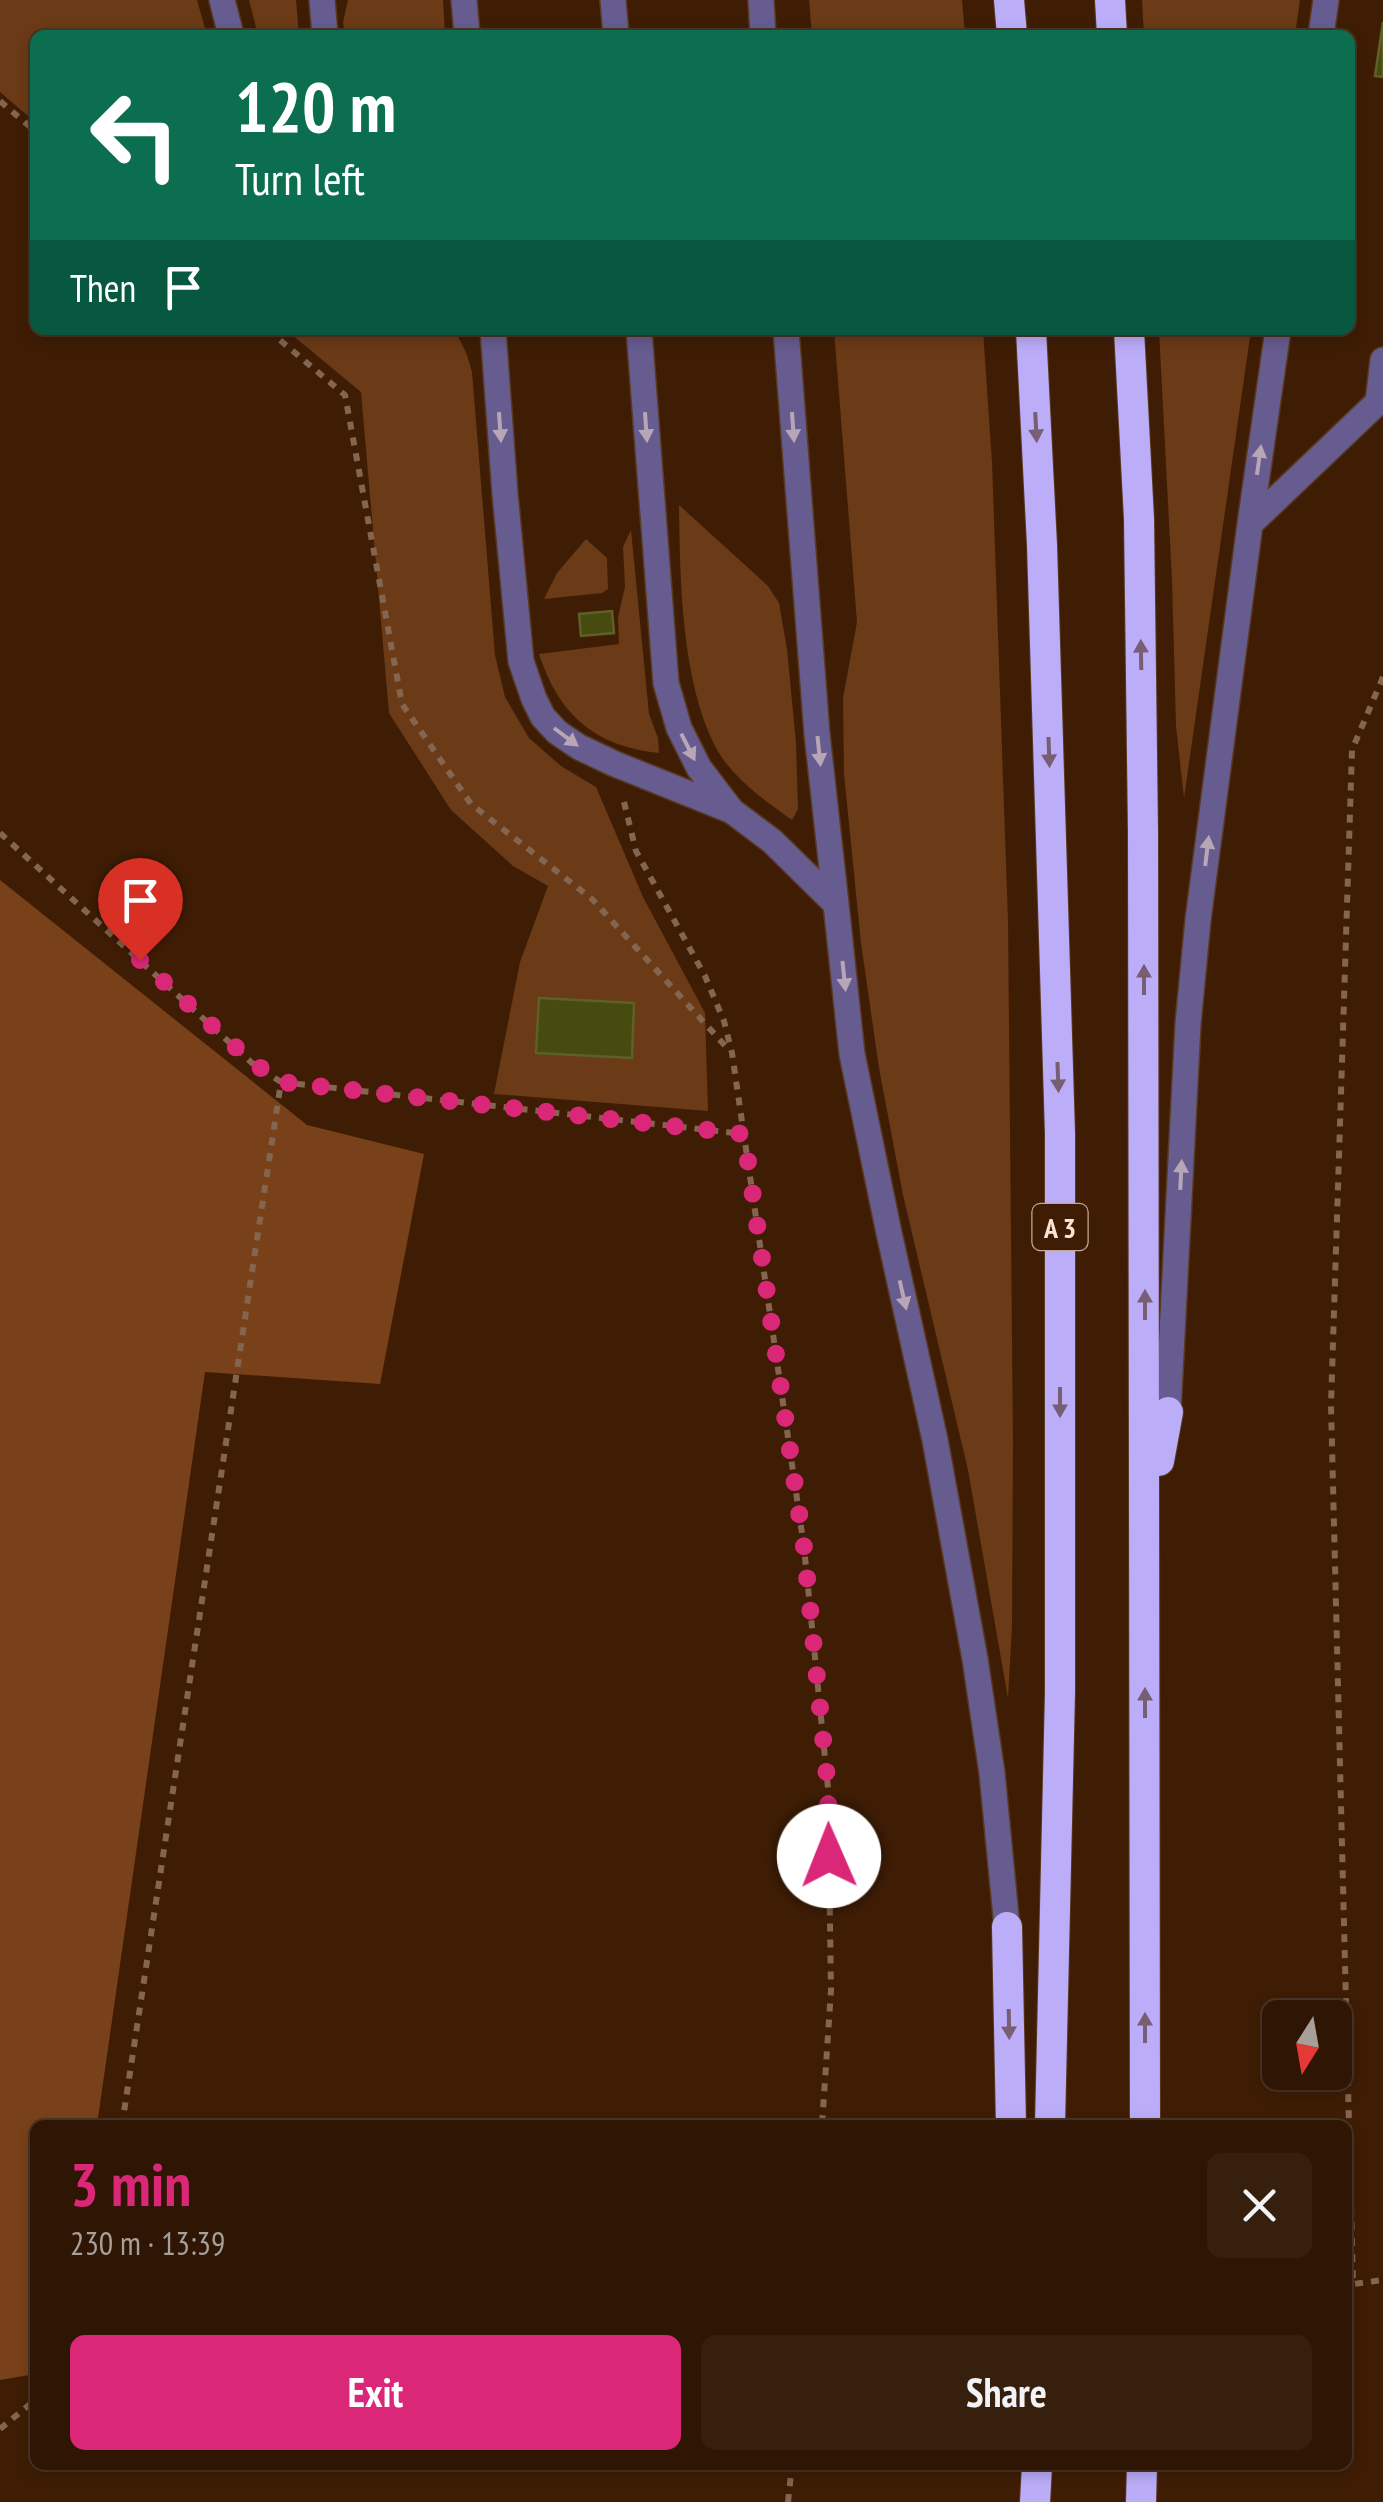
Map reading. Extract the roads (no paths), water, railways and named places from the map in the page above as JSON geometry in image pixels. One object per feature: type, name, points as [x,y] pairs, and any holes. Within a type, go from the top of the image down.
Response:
[{"type":"highway","points":[[1010,0],[1012,30]]},
{"type":"highway","points":[[1110,0],[1112,30]]},
{"type":"highway","name":"A 3","points":[[1031,335],[1043,564],[1060,1134],[1060,1692],[1050,2120]]},
{"type":"highway","points":[[1129,335],[1139,518],[1142,774],[1144,2120]]},
{"type":"highway","points":[[1145,1542],[1168,1412]]},
{"type":"highway","points":[[1006,1927],[1012,2120]]},
{"type":"highway","points":[[1035,2502],[1036,2470]]},
{"type":"highway","points":[[1141,2502],[1142,2470]]},
{"type":"lane","points":[[222,0],[230,30]]},
{"type":"lane","points":[[322,0],[325,30]]},
{"type":"lane","points":[[464,0],[467,30]]},
{"type":"lane","points":[[613,0],[616,30]]},
{"type":"lane","points":[[761,0],[763,30]]},
{"type":"lane","points":[[1322,30],[1326,0]]},
{"type":"lane","points":[[494,335],[521,661],[543,716],[579,747],[732,811],[772,841],[836,904]]},
{"type":"lane","points":[[639,335],[666,683],[678,728],[699,768],[732,811]]},
{"type":"lane","points":[[786,335],[817,734],[852,1054],[935,1440],[968,1621],[992,1772],[1006,1927]]},
{"type":"lane","points":[[1168,1412],[1194,954],[1277,335]]},
{"type":"lane","points":[[1250,524],[1378,402],[1383,360]]}]
